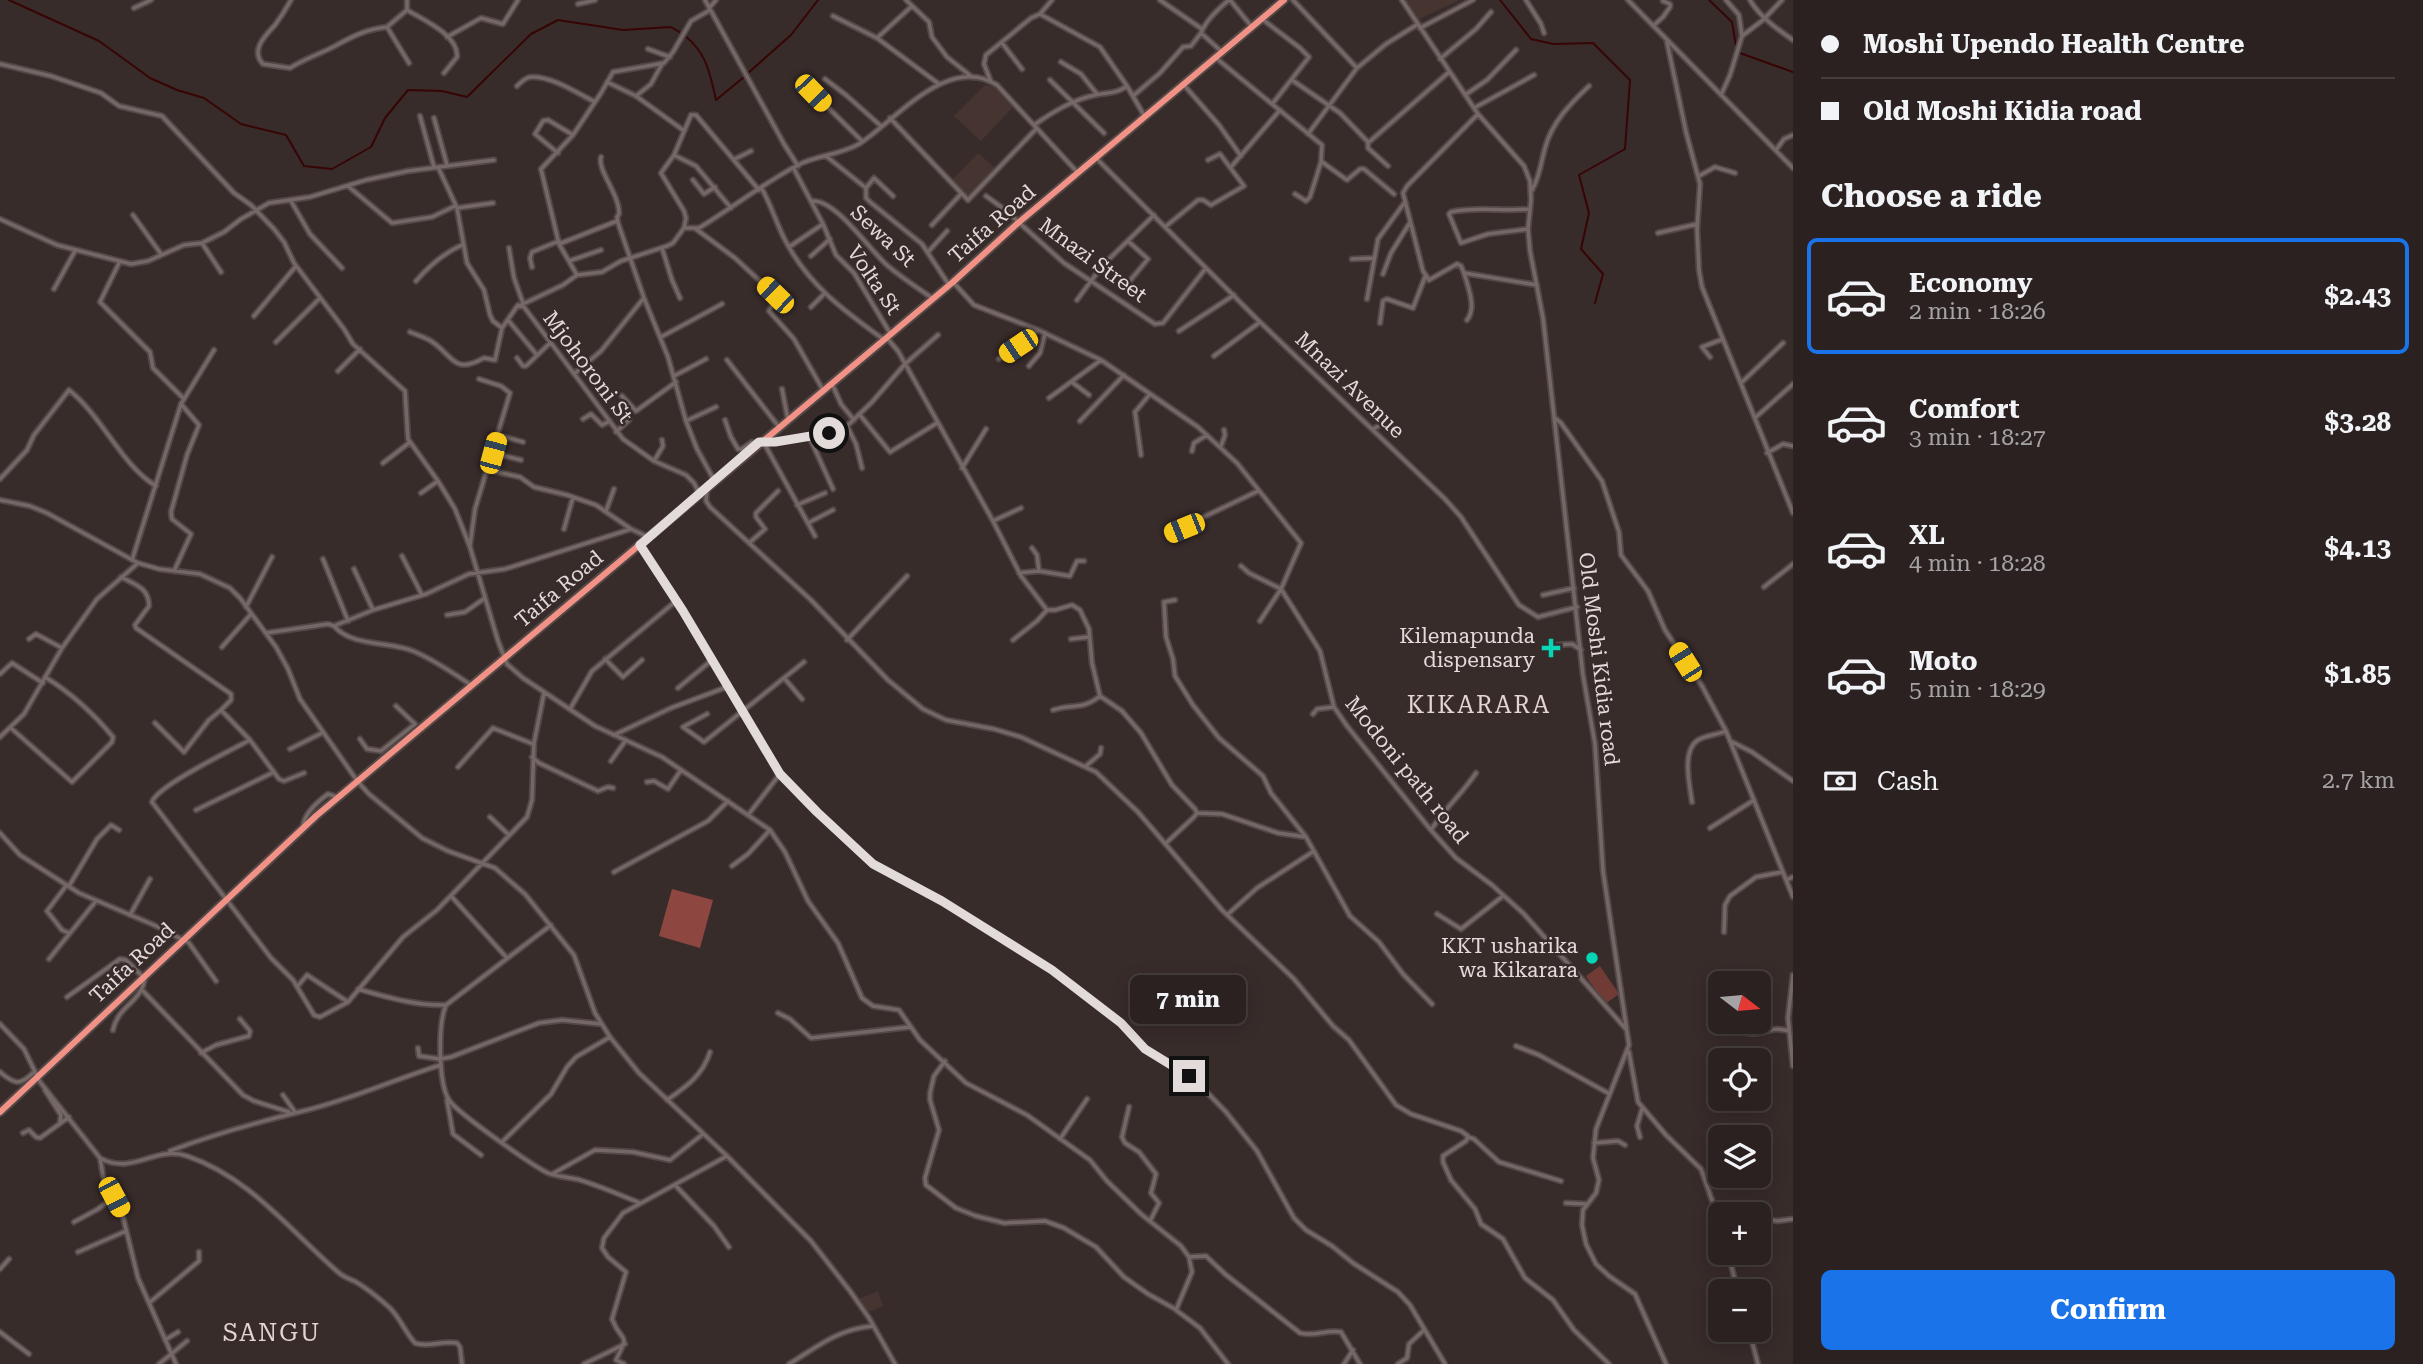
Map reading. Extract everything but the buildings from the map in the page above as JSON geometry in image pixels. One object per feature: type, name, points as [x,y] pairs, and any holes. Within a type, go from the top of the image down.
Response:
[{"type":"highway","name":"Taifa Road","points":[[0,1112],[35,1075],[303,827],[358,782],[417,726],[472,685],[640,545],[1284,0]]},
{"type":"street","points":[[134,8],[151,0]]},
{"type":"street","points":[[291,0],[260,41],[258,57],[263,64],[290,68],[306,57],[349,37],[370,29],[387,27],[407,10],[407,0]]},
{"type":"street","points":[[446,37],[481,18],[503,24],[518,0]]},
{"type":"street","points":[[578,4],[595,0]]},
{"type":"street","name":"Volta St","points":[[705,0],[712,4],[796,167],[836,255],[854,273],[886,336],[898,351],[1019,573],[1047,610]]},
{"type":"street","points":[[906,0],[929,22],[935,41],[947,57],[974,79]]},
{"type":"street","points":[[991,82],[984,59],[1031,18],[1040,14],[1052,0]]},
{"type":"street","points":[[1160,0],[1201,31],[1223,52]]},
{"type":"street","points":[[1133,96],[1160,73],[1183,47],[1191,46],[1217,10],[1230,0],[1252,27]]},
{"type":"street","points":[[1293,0],[1357,68]]},
{"type":"street","name":"Old Moshi Kidia road","points":[[1402,0],[1478,114],[1524,166],[1531,191],[1528,229],[1530,251],[1543,318],[1581,650],[1595,744],[1603,871],[1636,1097],[1642,1109]]},
{"type":"street","points":[[1308,134],[1357,68],[1386,44],[1473,0]]},
{"type":"street","points":[[1526,0],[1544,33]]},
{"type":"street","points":[[1628,0],[1793,168]]},
{"type":"street","points":[[1720,96],[1730,75],[1742,36],[1739,15],[1726,0]]},
{"type":"street","points":[[1750,0],[1783,34],[1792,37]]},
{"type":"street","points":[[1742,36],[1782,0]]},
{"type":"street","points":[[1653,26],[1670,9],[1670,4],[1663,1]]},
{"type":"street","points":[[636,96],[651,84],[691,21],[712,4]]},
{"type":"street","points":[[877,37],[912,6]]},
{"type":"street","points":[[407,10],[432,22],[456,47],[458,54],[444,74]]},
{"type":"street","points":[[1440,59],[1492,12]]},
{"type":"street","points":[[1040,14],[1100,47],[1145,117]]},
{"type":"street","points":[[833,16],[877,37],[939,84]]},
{"type":"street","points":[[1262,19],[1309,57],[1273,103]]},
{"type":"street","points":[[387,27],[409,63]]},
{"type":"street","points":[[1667,42],[1686,132],[1699,176],[1697,224],[1700,278],[1793,513]]},
{"type":"street","points":[[1002,44],[1022,69]]},
{"type":"street","points":[[648,49],[670,57]]},
{"type":"street","points":[[1465,95],[1487,80],[1516,50]]},
{"type":"street","points":[[1216,58],[1322,145],[1321,162],[1308,200],[1295,194]]},
{"type":"street","points":[[1061,62],[1081,74],[1097,94]]},
{"type":"street","points":[[0,64],[24,72],[51,76],[101,93],[120,106],[158,113],[234,192],[256,209],[284,242],[296,266],[353,344],[405,391],[406,433],[455,509],[470,547],[503,658],[512,669],[595,726],[662,757],[770,830],[785,852],[808,901],[838,943],[862,998],[873,1006],[899,1010],[920,1040],[945,1060],[967,1083],[1027,1115],[1090,1160],[1107,1181],[1181,1246],[1192,1264],[1190,1280],[1176,1310]]},
{"type":"street","points":[[578,275],[559,243],[541,171],[573,135],[615,70],[662,64]]},
{"type":"street","points":[[1368,143],[1449,72]]},
{"type":"street","points":[[1474,108],[1534,75]]},
{"type":"street","points":[[517,86],[527,77],[532,77],[555,83],[595,102]]},
{"type":"street","points":[[825,79],[881,126]]},
{"type":"street","points":[[696,229],[796,167],[862,141],[939,84],[958,79],[991,82],[1005,93],[1078,173]]},
{"type":"street","points":[[800,80],[862,141]]},
{"type":"street","points":[[1049,80],[1104,133]]},
{"type":"street","points":[[1292,80],[1348,120],[1368,143],[1368,148],[1388,166]]},
{"type":"street","points":[[607,82],[636,96],[683,130]]},
{"type":"street","points":[[1183,85],[1219,125],[1241,156]]},
{"type":"street","points":[[890,118],[961,194],[970,200],[1035,127],[1073,102],[1097,94],[1110,94],[1127,86]]},
{"type":"street","points":[[1531,191],[1538,180],[1548,138],[1560,116],[1589,86]]},
{"type":"street","points":[[1231,167],[1280,110]]},
{"type":"street","points":[[1380,323],[1383,301],[1387,299],[1413,308],[1425,276],[1403,193],[1478,114]]},
{"type":"street","points":[[509,248],[522,304],[564,285],[578,275],[602,272],[630,258],[673,243],[684,228],[687,218],[661,175],[674,155],[691,115],[696,115],[760,190],[774,210],[783,237],[812,279],[845,312],[886,336]]},
{"type":"street","points":[[410,332],[430,340],[458,364],[470,365],[484,358],[495,360],[502,328],[489,315],[484,290],[469,267],[462,245],[456,207],[436,166],[420,116]]},
{"type":"street","points":[[434,118],[447,165]]},
{"type":"street","points":[[558,153],[535,134],[543,121],[548,120],[573,135]]},
{"type":"street","points":[[1776,150],[1784,139],[1793,135]]},
{"type":"street","points":[[735,159],[751,150]]},
{"type":"street","points":[[1166,227],[1198,200],[1211,205],[1243,188],[1244,184],[1220,154],[1208,160]]},
{"type":"street","points":[[674,155],[696,166],[731,208]]},
{"type":"street","points":[[826,156],[866,188]]},
{"type":"street","points":[[601,157],[600,164],[613,188],[619,207],[617,221],[661,337],[686,421],[697,449],[715,481]]},
{"type":"street","name":"Mnazi Avenue","points":[[1096,158],[1260,322],[1445,499],[1461,517],[1524,610],[1538,617],[1577,607]]},
{"type":"street","points":[[0,219],[57,245],[119,263],[135,264],[184,245],[202,243],[269,203],[292,201],[436,166],[494,160]]},
{"type":"street","points":[[1321,162],[1347,180],[1360,169],[1364,169],[1394,194]]},
{"type":"street","points":[[1699,176],[1715,167],[1735,173]]},
{"type":"street","points":[[893,196],[874,178],[866,188],[866,198],[922,244],[951,283],[974,305],[1045,333],[1101,360],[1221,446],[1301,543],[1281,589],[1260,621]]},
{"type":"street","points":[[693,180],[705,194],[715,187]]},
{"type":"street","points":[[348,186],[392,223],[432,217],[456,207],[493,203]]},
{"type":"street","points":[[932,225],[961,194]]},
{"type":"street","name":"Mnazi Street","points":[[986,196],[1089,281],[1159,325],[1206,268]]},
{"type":"street","points":[[292,201],[310,234],[342,268]]},
{"type":"street","name":"Sewa St","points":[[812,201],[820,201],[838,214],[888,266],[932,298]]},
{"type":"street","points":[[1367,299],[1381,233],[1405,202]]},
{"type":"street","points":[[1528,229],[1488,234],[1461,243],[1450,214],[1466,209],[1530,209]]},
{"type":"street","points":[[134,215],[161,254]]},
{"type":"street","points":[[1077,300],[1089,281],[1154,215]]},
{"type":"street","points":[[532,267],[532,253],[617,221]]},
{"type":"street","points":[[789,247],[823,223]]},
{"type":"street","points":[[1383,274],[1391,253],[1410,223]]},
{"type":"street","points":[[1658,233],[1697,224]]},
{"type":"street","points":[[684,228],[696,229],[735,258],[775,295],[769,311],[794,339],[823,390]]},
{"type":"street","points":[[928,252],[947,231]]},
{"type":"street","points":[[811,256],[830,239]]},
{"type":"street","points":[[1128,241],[1148,258],[1128,283]]},
{"type":"street","points":[[202,243],[221,272]]},
{"type":"street","points":[[416,281],[449,251],[462,245]]},
{"type":"street","points":[[662,248],[680,298]]},
{"type":"street","points":[[54,289],[76,250]]},
{"type":"street","points":[[569,261],[601,250]]},
{"type":"street","points":[[1352,259],[1374,258]]},
{"type":"street","points":[[119,263],[100,302],[150,352],[153,368],[183,401],[199,425],[170,513],[172,519],[191,534],[174,571]]},
{"type":"street","points":[[1425,276],[1429,279],[1457,264],[1461,267],[1472,306],[1467,320]]},
{"type":"street","points":[[254,316],[296,266]]},
{"type":"street","points":[[1464,273],[1537,285]]},
{"type":"street","points":[[811,306],[825,293]]},
{"type":"street","points":[[1179,331],[1234,295]]},
{"type":"street","points":[[276,342],[320,298]]},
{"type":"street","points":[[574,374],[601,351],[644,298]]},
{"type":"street","name":"Mjohoroni St","points":[[502,328],[518,305],[522,304],[616,432],[632,447],[654,461],[686,475],[699,493]]},
{"type":"street","points":[[661,337],[722,304]]},
{"type":"street","points":[[508,320],[537,355]]},
{"type":"street","points":[[1214,356],[1260,322]]},
{"type":"street","points":[[999,359],[1038,330]]},
{"type":"street","points":[[1029,366],[1040,353],[1045,333]]},
{"type":"street","points":[[725,420],[731,438],[739,450],[752,442],[829,433],[847,426],[905,364],[938,335]]},
{"type":"street","points":[[1710,357],[1702,347],[1723,339]]},
{"type":"street","points":[[517,358],[524,367],[550,343]]},
{"type":"street","points":[[1742,382],[1783,343]]},
{"type":"street","points":[[338,371],[360,349]]},
{"type":"street","points":[[132,560],[183,401],[214,351]]},
{"type":"street","points":[[674,376],[706,359]]},
{"type":"street","points":[[727,360],[779,426]]},
{"type":"street","points":[[1049,398],[1101,360]]},
{"type":"street","points":[[1080,421],[1124,375]]},
{"type":"street","points":[[470,547],[474,514],[510,393],[509,390],[479,379]]},
{"type":"street","points":[[622,396],[636,411],[676,382]]},
{"type":"street","points":[[831,382],[841,404],[854,420]]},
{"type":"street","points":[[1072,382],[1088,395]]},
{"type":"street","points":[[1756,417],[1793,384]]},
{"type":"street","points":[[782,389],[788,420]]},
{"type":"street","points":[[0,479],[27,450],[34,435],[69,390],[112,438],[141,476],[156,486]]},
{"type":"street","points":[[1141,455],[1135,412],[1150,394]]},
{"type":"street","points":[[686,421],[716,407]]},
{"type":"street","points":[[583,419],[591,414],[602,425],[610,421]]},
{"type":"street","points":[[860,415],[890,452],[937,423]]},
{"type":"street","points":[[1555,418],[1602,481],[1619,532],[1621,555],[1648,591],[1665,630],[1707,694],[1726,731],[1793,897]]},
{"type":"street","points":[[616,432],[629,420]]},
{"type":"street","points":[[1373,429],[1386,422]]},
{"type":"street","points":[[847,426],[856,444],[862,468]]},
{"type":"street","points":[[962,468],[986,429]]},
{"type":"street","points":[[1221,446],[1225,435],[1223,430]]},
{"type":"street","points":[[497,435],[523,442]]},
{"type":"street","points":[[1192,451],[1194,443],[1207,435]]},
{"type":"street","points":[[809,436],[833,489]]},
{"type":"street","points":[[654,461],[663,446],[662,440]]},
{"type":"street","points":[[383,463],[410,443]]},
{"type":"street","points":[[760,443],[815,536]]},
{"type":"street","points":[[1768,453],[1783,444],[1793,446]]},
{"type":"street","points":[[493,453],[521,460]]},
{"type":"street","points":[[487,470],[520,477],[534,487],[573,497],[606,511],[631,529],[648,537]]},
{"type":"street","points":[[421,494],[438,481]]},
{"type":"street","points":[[706,487],[707,504],[811,600],[847,640],[914,703],[937,718],[1021,737],[1086,766],[1120,794],[1227,915],[1272,957],[1333,1026],[1349,1040],[1396,1105],[1410,1114],[1461,1131],[1499,1162],[1561,1181]]},
{"type":"street","points":[[606,511],[614,489]]},
{"type":"street","points":[[749,543],[765,529],[755,516],[756,513],[778,491]]},
{"type":"street","points":[[1168,534],[1258,491]]},
{"type":"street","points":[[797,505],[825,493]]},
{"type":"street","points":[[564,528],[573,497]]},
{"type":"street","points":[[0,500],[30,506],[47,513],[138,564],[200,574],[230,588],[282,657],[300,699],[358,782],[422,838],[495,868],[513,881],[574,955],[601,1024],[610,1037],[635,1068],[811,1241],[850,1291],[895,1364]]},
{"type":"street","points":[[993,521],[1021,508]]},
{"type":"street","points":[[808,523],[833,510]]},
{"type":"street","points":[[334,626],[477,572],[505,569],[631,529]]},
{"type":"street","points":[[640,545],[780,774],[817,812],[873,864],[950,906],[1052,970],[1121,1023],[1145,1049],[1198,1083],[1226,1112],[1257,1151],[1271,1173],[1287,1209],[1301,1227],[1394,1288],[1410,1305],[1445,1364]]},
{"type":"street","points":[[1032,548],[1037,555],[1039,571]]},
{"type":"street","points":[[402,556],[422,595]]},
{"type":"street","points":[[246,607],[272,557]]},
{"type":"street","points":[[323,559],[348,621]]},
{"type":"street","points":[[1019,573],[1039,571],[1070,576],[1077,561],[1084,561]]},
{"type":"street","points":[[0,737],[24,714],[62,648],[97,599],[138,564]]},
{"type":"street","points":[[1764,587],[1793,564]]},
{"type":"street","points":[[1241,566],[1281,589]]},
{"type":"street","points":[[354,569],[373,610]]},
{"type":"street","points":[[847,640],[907,576]]},
{"type":"street","points":[[121,578],[141,587],[148,596],[149,606],[135,625],[136,628],[231,694],[231,699],[209,720],[184,752],[155,723]]},
{"type":"street","points":[[1544,595],[1574,588]]},
{"type":"street","name":"Modoni path road","points":[[1281,589],[1320,651],[1334,707],[1347,726],[1431,831],[1456,858],[1504,895],[1574,969],[1626,1030]]},
{"type":"street","points":[[447,615],[465,612],[485,598]]},
{"type":"street","points":[[1175,600],[1164,602],[1165,631],[1177,681],[1219,738],[1260,773],[1306,837],[1350,916],[1378,942],[1432,1004]]},
{"type":"street","points":[[570,709],[592,671],[676,601]]},
{"type":"street","points":[[1013,640],[1047,610],[1066,605],[1077,607],[1084,616],[1100,696],[1122,712],[1142,733],[1172,785],[1198,813]]},
{"type":"street","points":[[222,647],[251,614]]},
{"type":"street","points":[[265,633],[328,624],[360,640],[415,652],[472,685]]},
{"type":"street","points":[[29,639],[36,634],[62,648]]},
{"type":"street","points":[[1071,639],[1089,637]]},
{"type":"street","points":[[1558,645],[1572,644],[1581,650]]},
{"type":"street","points":[[605,659],[623,677],[642,660]]},
{"type":"street","points":[[678,688],[712,660]]},
{"type":"street","points":[[707,714],[683,727],[704,742],[804,662]]},
{"type":"street","points":[[0,674],[12,663],[61,687],[113,737],[112,742],[72,782],[11,728]]},
{"type":"street","points":[[785,679],[802,699]]},
{"type":"street","points":[[614,735],[671,708],[727,687]]},
{"type":"street","points":[[250,740],[169,785],[151,800],[271,958],[297,986],[318,1017],[348,1002],[403,937],[451,896],[527,817],[533,783],[533,744],[544,693]]},
{"type":"street","points":[[1053,710],[1065,706],[1084,706],[1100,696]]},
{"type":"street","points":[[360,739],[367,750],[381,751],[417,726],[396,706]]},
{"type":"street","points":[[1313,714],[1317,709],[1334,707]]},
{"type":"street","points":[[221,710],[250,740],[279,779],[284,781],[304,773]]},
{"type":"street","points":[[458,766],[493,728],[533,744]]},
{"type":"street","points":[[1692,802],[1689,768],[1691,749],[1699,740],[1726,731]]},
{"type":"street","points":[[290,749],[322,733]]},
{"type":"street","points":[[611,761],[626,740]]},
{"type":"street","points":[[1730,741],[1752,752],[1793,781]]},
{"type":"street","points":[[1086,766],[1100,754],[1101,748]]},
{"type":"street","points":[[532,757],[539,763],[598,791],[613,788]]},
{"type":"street","points":[[647,782],[654,781],[668,789],[681,770]]},
{"type":"street","points":[[197,810],[274,772]]},
{"type":"street","points":[[1431,831],[1476,773]]},
{"type":"street","points":[[748,815],[780,774]]},
{"type":"street","points":[[1710,828],[1754,800]]},
{"type":"street","points":[[614,872],[708,821],[728,801]]},
{"type":"street","points":[[1165,844],[1198,813],[1222,814],[1278,834],[1306,837]]},
{"type":"street","points":[[490,817],[509,835]]},
{"type":"street","points":[[69,933],[62,930],[47,911],[103,833],[111,825],[119,830]]},
{"type":"street","points":[[732,866],[748,854],[770,830]]},
{"type":"street","points":[[0,833],[20,855],[67,886],[183,939],[195,948],[216,981]]},
{"type":"street","points":[[1227,915],[1257,888],[1314,851]]},
{"type":"street","points":[[1724,932],[1725,905],[1730,897],[1756,877],[1782,872]]},
{"type":"street","points":[[1786,880],[1793,877]]},
{"type":"street","points":[[130,915],[150,879]]},
{"type":"street","points":[[1437,914],[1461,929],[1504,895]]},
{"type":"street","points":[[451,896],[506,958]]},
{"type":"street","points":[[49,959],[96,901]]},
{"type":"street","points":[[358,989],[399,1000],[446,1005],[551,925]]},
{"type":"street","points":[[67,997],[120,959],[126,960],[144,976],[142,991],[116,1017],[113,1030]]},
{"type":"street","points":[[297,986],[307,975],[348,1002]]},
{"type":"street","points":[[1793,975],[1789,1031],[1793,1066]]},
{"type":"street","points":[[142,991],[243,1095],[293,1113]]},
{"type":"street","points":[[446,1005],[440,1059],[450,1129],[481,1156]]},
{"type":"street","points":[[778,1013],[790,1019],[811,1038],[910,1027]]},
{"type":"street","points":[[201,1053],[216,1045],[249,1036],[250,1031],[240,1019]]},
{"type":"street","points":[[418,1048],[419,1055],[440,1059],[467,1052],[539,1023],[562,1020],[601,1024]]},
{"type":"street","points":[[0,1024],[24,1049],[35,1075],[61,1115],[59,1124]]},
{"type":"street","points":[[1771,1029],[1789,1031]]},
{"type":"street","points":[[503,1142],[551,1094],[576,1057],[610,1037]]},
{"type":"street","points":[[1516,1046],[1539,1055],[1608,1093]]},
{"type":"street","points":[[1629,1050],[1608,1093],[1596,1129],[1593,1158],[1599,1180],[1595,1193],[1583,1210],[1582,1225],[1584,1239],[1593,1259],[1609,1276],[1635,1294],[1666,1364]]},
{"type":"street","points":[[667,1100],[704,1069],[710,1052]]},
{"type":"street","points":[[945,1060],[934,1076],[930,1093],[939,1130],[925,1178],[926,1185],[956,1208],[975,1216],[1004,1223],[1045,1221],[1064,1228],[1096,1247],[1124,1277],[1200,1328],[1228,1364]]},
{"type":"street","points":[[44,1088],[100,1158],[109,1163],[124,1165],[244,1125],[351,1096],[441,1065]]},
{"type":"street","points":[[0,1072],[17,1083],[35,1075]]},
{"type":"street","points":[[283,1095],[293,1113]]},
{"type":"street","points":[[447,1098],[453,1106],[552,1174],[578,1180],[640,1203]]},
{"type":"street","points":[[1060,1139],[1087,1099]]},
{"type":"street","points":[[1129,1107],[1122,1137],[1125,1143],[1139,1152],[1156,1174],[1151,1193],[1158,1203],[1150,1221]]},
{"type":"street","points":[[1640,1137],[1637,1126],[1642,1109],[1702,1169],[1714,1202]]},
{"type":"street","points":[[23,1133],[29,1130],[38,1138],[69,1117]]},
{"type":"street","points":[[552,1174],[595,1150],[633,1152],[670,1160],[703,1134]]},
{"type":"street","points":[[1468,1137],[1443,1156],[1451,1180],[1475,1209],[1481,1224],[1503,1239],[1525,1278],[1553,1300],[1574,1330],[1609,1364]]},
{"type":"street","points":[[1594,1143],[1618,1141],[1625,1146]]},
{"type":"street","points":[[165,1153],[188,1156],[249,1190],[267,1203],[340,1275],[366,1288],[390,1308],[415,1343],[457,1343],[462,1364]]},
{"type":"street","points":[[625,1344],[612,1319],[626,1272],[605,1253],[603,1244],[608,1232],[623,1213],[727,1156]]},
{"type":"street","points":[[100,1158],[104,1181],[122,1213],[134,1265],[176,1364]]},
{"type":"street","points":[[675,1184],[715,1226],[729,1247]]},
{"type":"street","points":[[74,1222],[114,1197]]},
{"type":"street","points":[[1566,1203],[1586,1204]]},
{"type":"street","points":[[1771,1220],[1793,1219]]},
{"type":"street","points":[[78,1252],[126,1231]]},
{"type":"street","points":[[149,1304],[200,1261],[200,1252]]},
{"type":"street","points":[[1189,1257],[1206,1255],[1225,1274],[1300,1333],[1321,1334],[1338,1331],[1360,1364]]},
{"type":"street","points":[[0,1269],[9,1259]]},
{"type":"street","points":[[789,1364],[815,1345],[859,1327],[873,1325]]},
{"type":"street","points":[[1398,1364],[1408,1358],[1407,1349],[1411,1340],[1424,1329]]},
{"type":"street","points":[[0,1332],[29,1354]]},
{"type":"street","points":[[165,1340],[178,1332]]},
{"type":"street","points":[[159,1364],[187,1341]]},
{"type":"street","points":[[1752,1342],[1758,1364]]},
{"type":"street","points":[[584,1364],[625,1344]]},
{"type":"street","points":[[624,1364],[616,1360],[625,1344]]},
{"type":"street","points":[[1344,1364],[1353,1350]]},
{"type":"shaded area","points":[[1405,0],[1458,0],[1458,1],[1417,20]]},
{"type":"shaded area","points":[[985,85],[994,87],[1013,107],[981,141],[954,116]]},
{"type":"shaded area","points":[[978,153],[996,169],[968,199],[951,181]]},
{"type":"shaded area","points":[[672,889],[713,900],[700,948],[659,936]]},
{"type":"shaded area","points":[[1600,966],[1619,994],[1605,1004],[1586,976]]},
{"type":"shaded area","points":[[878,1291],[883,1306],[866,1313],[859,1299]]},
{"type":"waterway","points":[[9,0],[99,41],[150,78],[204,98],[241,124],[286,135],[304,166],[332,169],[371,147],[385,118],[408,90],[442,91],[467,97],[531,34],[558,20],[623,30],[671,27],[681,33]]},
{"type":"waterway","points":[[747,74],[791,35],[818,0]]},
{"type":"waterway","points":[[1500,0],[1531,39],[1553,44],[1593,43],[1630,80],[1625,149],[1579,175],[1589,213],[1581,249],[1603,274],[1595,303]]},
{"type":"waterway","points":[[1709,0],[1732,22],[1737,52],[1793,72]]},
{"type":"waterway","points":[[685,36],[703,57],[716,100],[744,77]]},
{"type":"place","name":"Kilemapunda dispensary","points":[[1551,648]]},
{"type":"place","name":"KKT usharika wa Kikarara","points":[[1592,958]]},
{"type":"district","name":"KIKARARA","points":[[1479,705]]},
{"type":"district","name":"SANGU","points":[[272,1333]]},
{"type":"route","points":[[829,433],[759,442],[640,545],[683,611],[780,774],[849,843],[873,864],[942,901],[1063,977],[1121,1023],[1145,1049],[1189,1076]]}]
